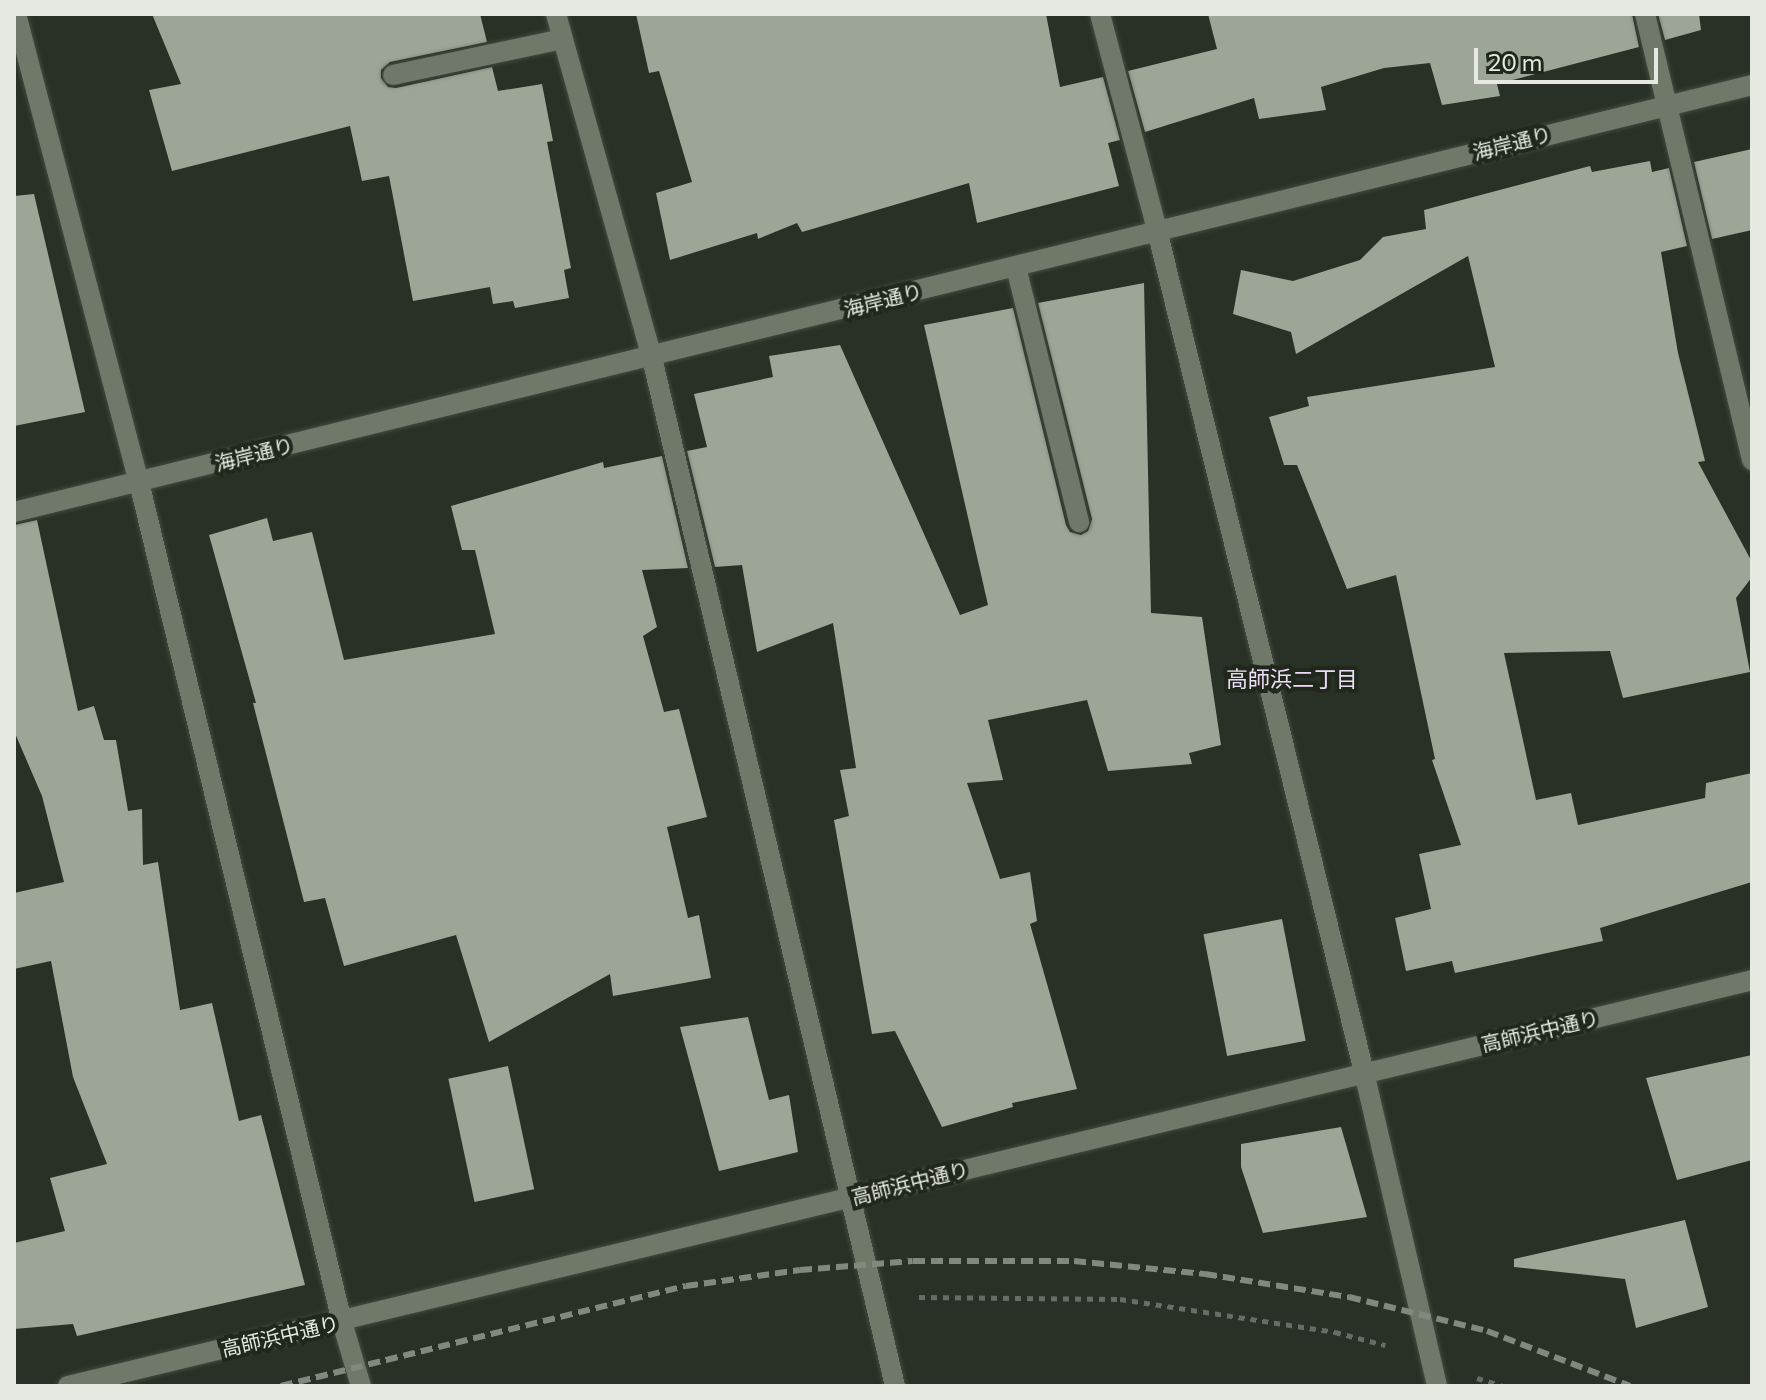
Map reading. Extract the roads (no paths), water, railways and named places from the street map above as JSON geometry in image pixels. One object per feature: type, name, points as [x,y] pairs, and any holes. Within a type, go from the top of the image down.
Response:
[{"type":"street","points":[[16,14],[139,482],[342,1322],[361,1386]]},
{"type":"street","points":[[556,14],[652,358],[848,1198],[895,1386]]},
{"type":"street","points":[[1100,14],[1157,230],[1364,1072],[1437,1386]]},
{"type":"street","points":[[1645,14],[1752,460]]},
{"type":"street","points":[[393,75],[562,39]]},
{"type":"street","name":"海岸通り","points":[[14,512],[652,358],[1157,230],[1752,85]]},
{"type":"street","points":[[1016,267],[1079,522]]},
{"type":"street","name":"高師浜中通り","points":[[68,1386],[1752,980]]},
{"type":"railway","points":[[281,1386],[686,1286],[800,1270],[913,1261],[1074,1261],[1205,1274],[1349,1297],[1487,1331],[1630,1386]]},
{"type":"district","name":"高師浜二丁目","points":[[1292,679]]}]
